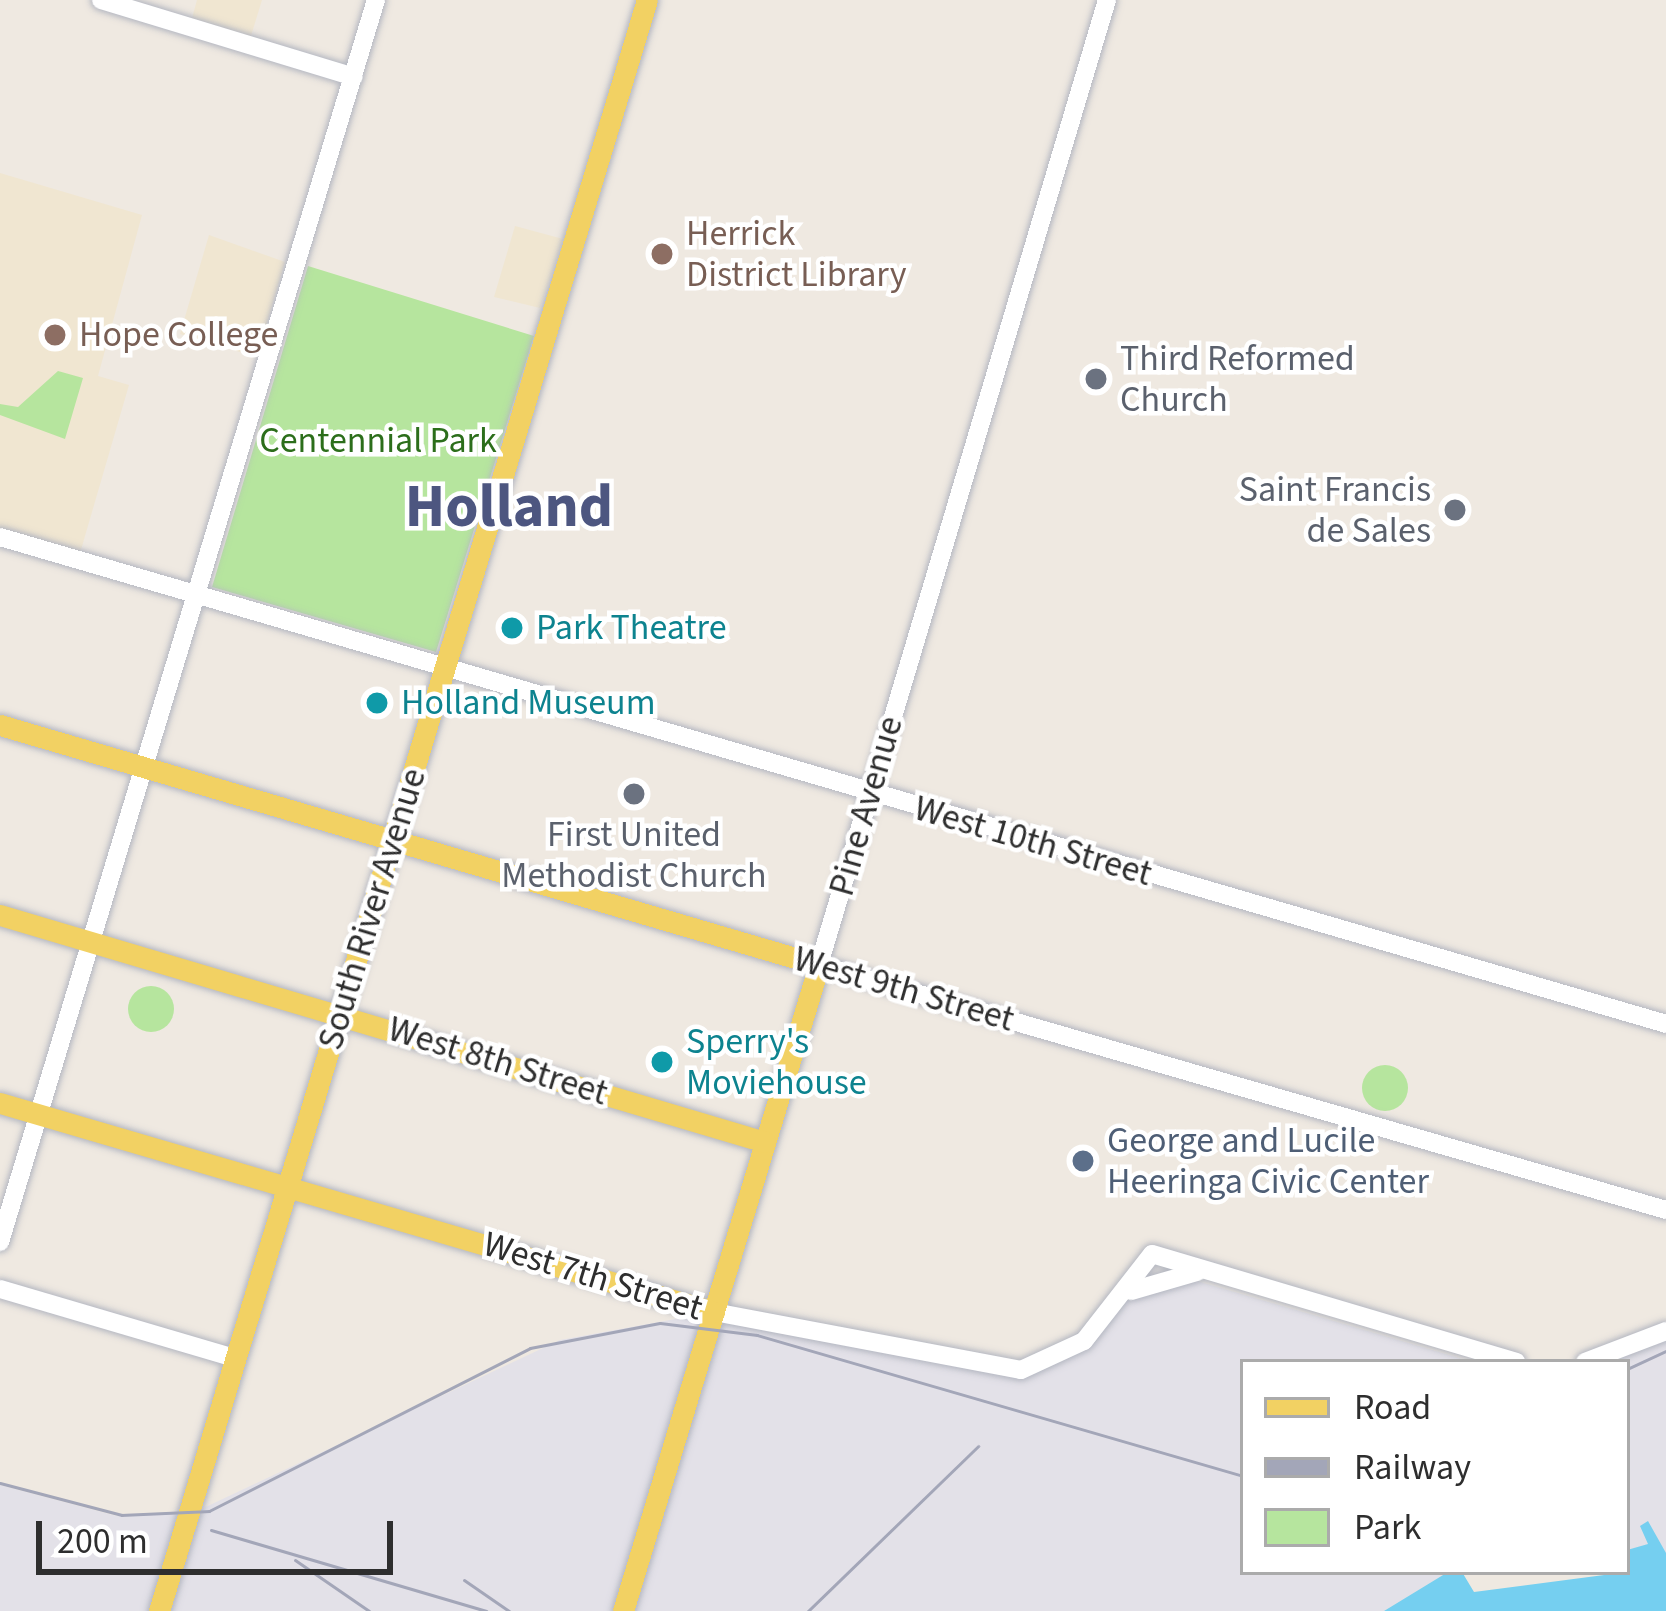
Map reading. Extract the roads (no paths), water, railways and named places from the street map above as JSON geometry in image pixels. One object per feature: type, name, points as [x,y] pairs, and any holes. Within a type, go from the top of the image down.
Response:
[{"type":"main road","name":"South River Avenue","points":[[159,1611],[646,0]]},
{"type":"main road","name":"West 9th Street","points":[[0,724],[819,965]]},
{"type":"main road","name":"West 8th Street","points":[[0,915],[765,1142]]},
{"type":"main road","name":"Pine Avenue","points":[[623,1611],[819,965]]},
{"type":"main road","name":"West 7th Street","points":[[0,1103],[713,1312]]},
{"type":"street","points":[[101,0],[354,77]]},
{"type":"street","points":[[0,1242],[376,0]]},
{"type":"street","name":"Pine Avenue","points":[[819,965],[1107,0]]},
{"type":"street","name":"West 10th Street","points":[[0,537],[1666,1024]]},
{"type":"street","name":"West 9th Street","points":[[819,965],[1666,1210]]},
{"type":"street","name":"West 7th Street","points":[[713,1312],[1021,1370],[1084,1341],[1130,1292],[1152,1254],[1208,1271]]},
{"type":"street","points":[[1130,1292],[1208,1271],[1506,1359]]},
{"type":"street","points":[[0,1289],[235,1358]]},
{"type":"street","points":[[1593,1359],[1666,1331]]},
{"type":"water","points":[[1648,1521],[1666,1553],[1666,1611],[1384,1611],[1443,1575],[1464,1575],[1474,1592],[1630,1575],[1630,1549],[1648,1544],[1640,1526]]},
{"type":"railway","points":[[0,1483],[122,1515],[209,1511],[530,1348],[660,1323],[757,1335],[1240,1475]]},
{"type":"railway","points":[[1630,1368],[1666,1351]]},
{"type":"railway","points":[[808,1611],[978,1446]]},
{"type":"railway","points":[[211,1530],[486,1611]]},
{"type":"railway","points":[[295,1560],[369,1611]]},
{"type":"railway","points":[[464,1580],[509,1611]]},
{"type":"place","name":"Herrick District Library","points":[[662,254]]},
{"type":"place","name":"Hope College","points":[[55,335]]},
{"type":"place","name":"Third Reformed Church","points":[[1096,379]]},
{"type":"place","name":"Saint Francis de Sales","points":[[1455,510]]},
{"type":"place","name":"Park Theatre","points":[[512,628]]},
{"type":"place","name":"Holland Museum","points":[[377,703]]},
{"type":"place","name":"First United Methodist Church","points":[[634,794]]},
{"type":"place","name":"Sperry's Moviehouse","points":[[662,1062]]},
{"type":"place","name":"George and Lucile Heeringa Civic Center","points":[[1083,1161]]},
{"type":"district","name":"Holland","points":[[509,507]]},
{"type":"park label","name":"Centennial Park","points":[[378,441]]}]
